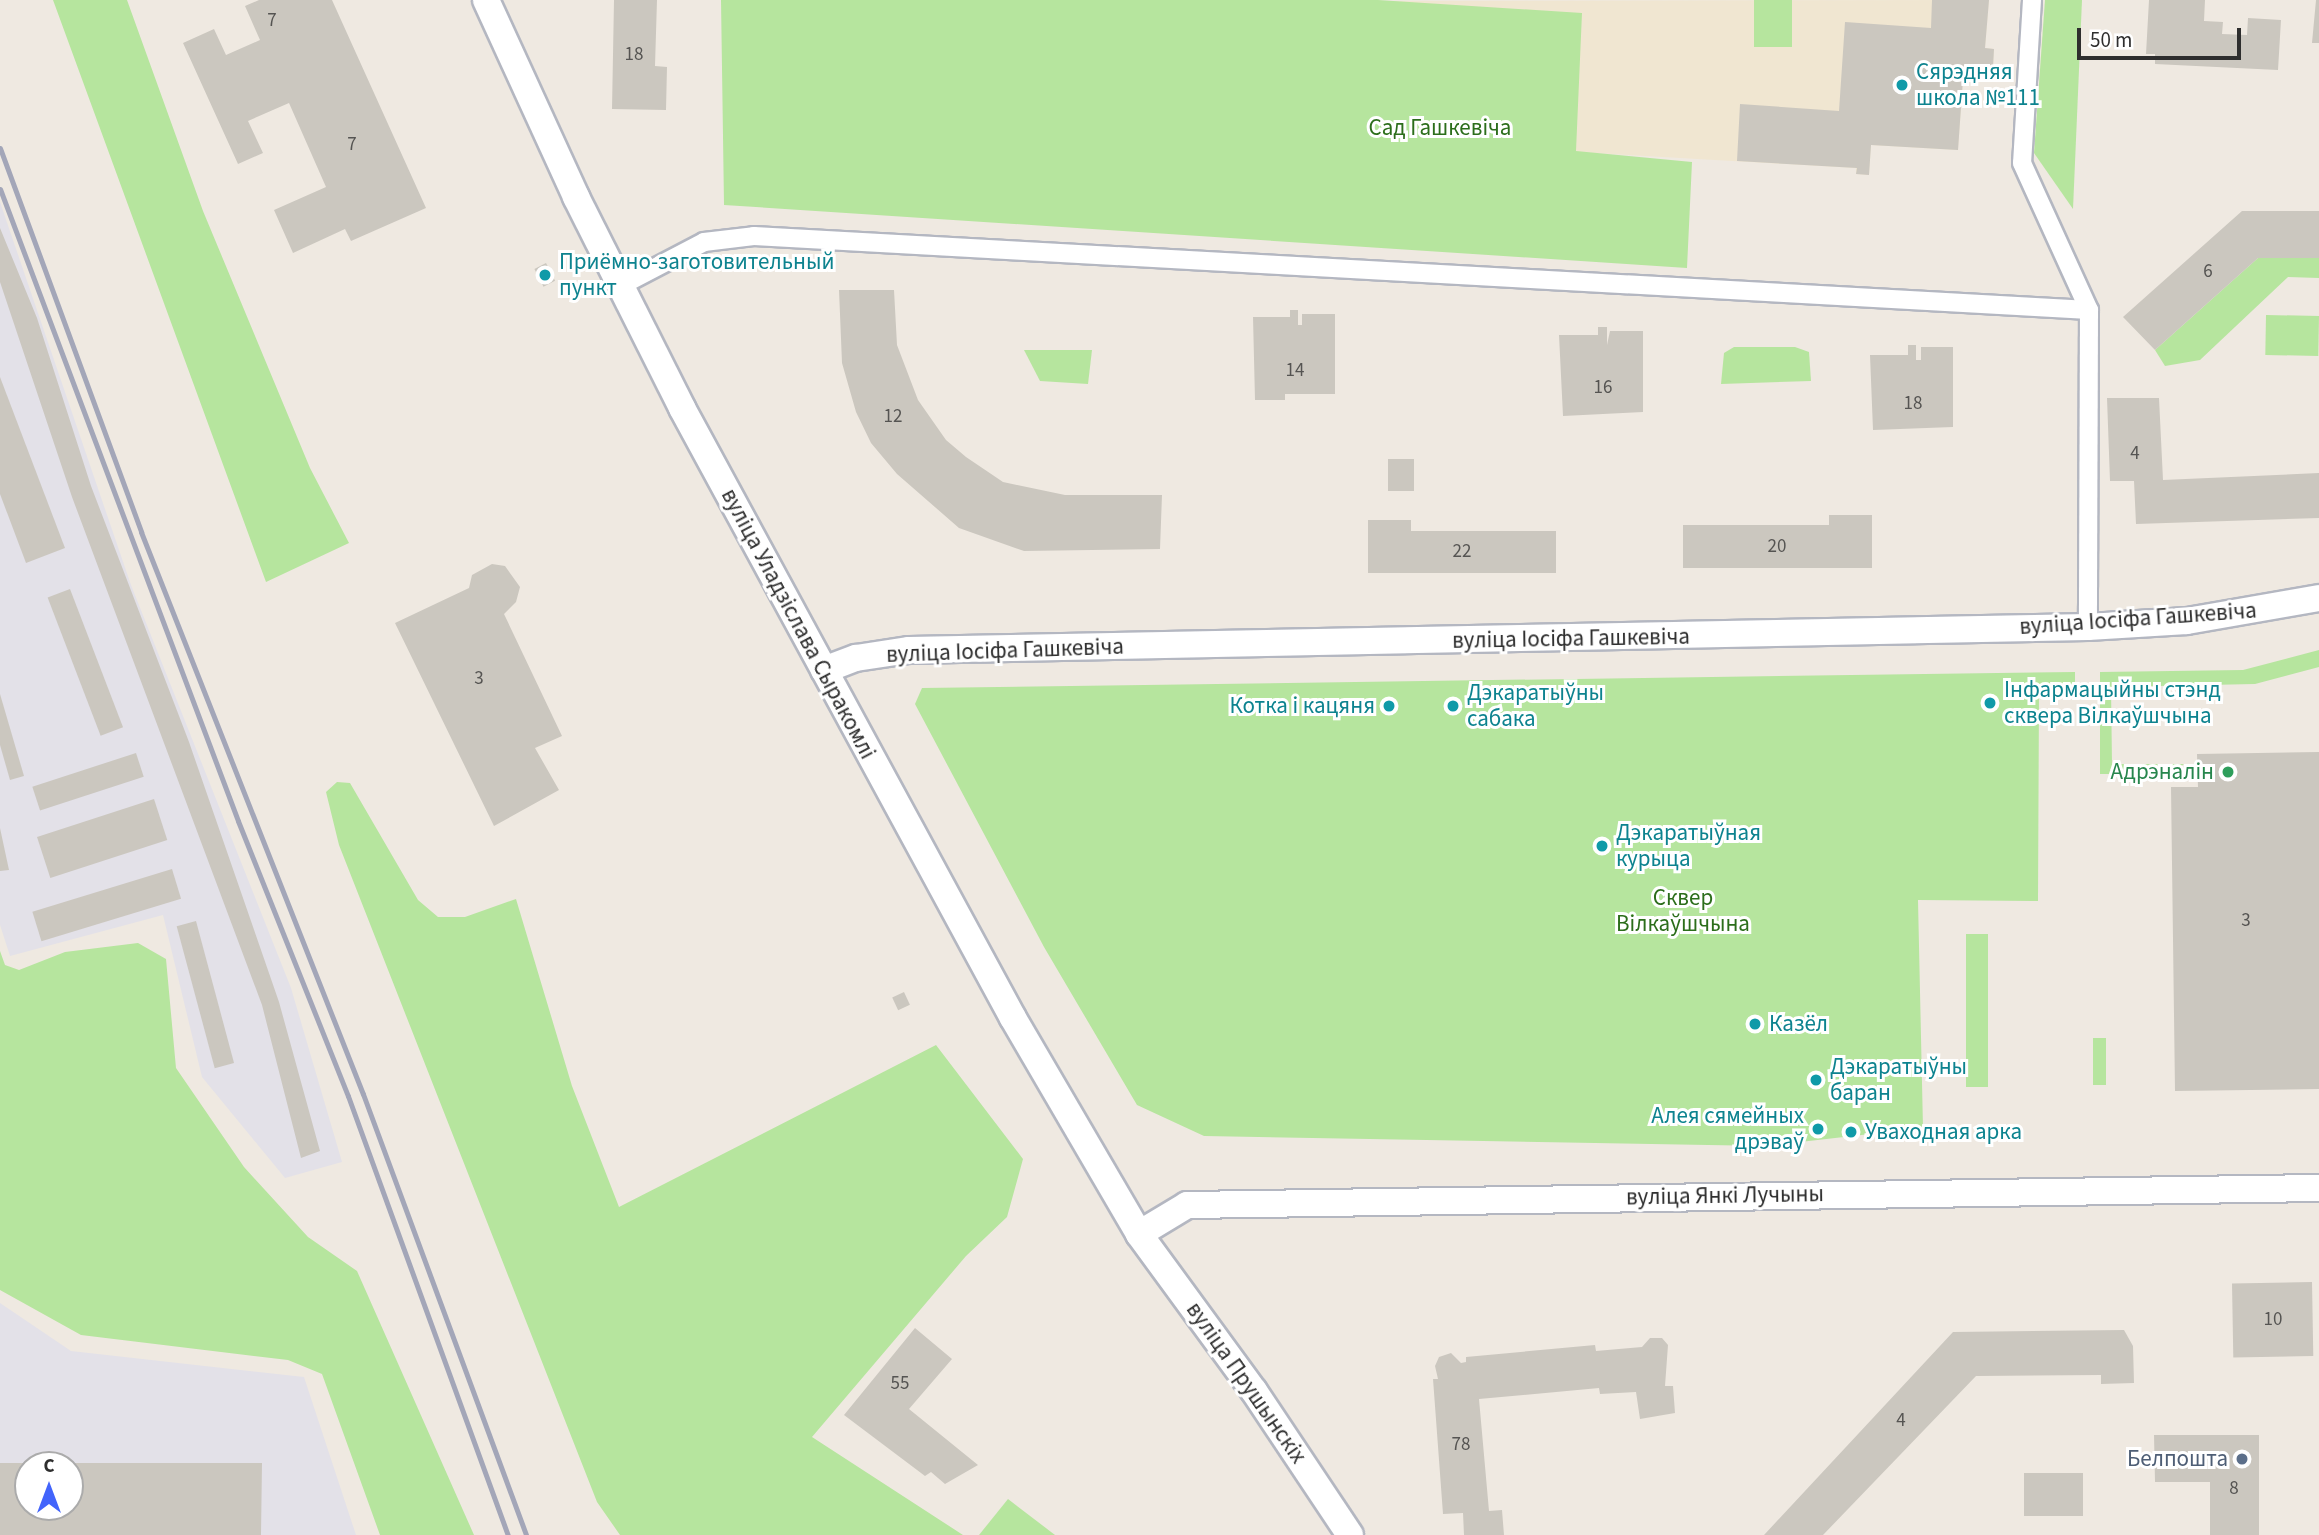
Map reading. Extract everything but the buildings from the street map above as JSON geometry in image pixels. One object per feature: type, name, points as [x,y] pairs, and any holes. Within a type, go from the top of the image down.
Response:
[{"type":"street","name":"вуліца Уладзіслава Сыракомлі","points":[[485,0],[620,286],[1013,1018],[1139,1234]]},
{"type":"street","points":[[2032,0],[2022,163],[2089,310],[2088,627]]},
{"type":"street","points":[[620,286],[704,242],[754,236],[2089,310]]},
{"type":"street","name":"вуліца Іосіфа Гашкевіча","points":[[824,670],[856,658],[909,650],[2088,627],[2188,621],[2319,598]]},
{"type":"street","name":"вуліца Янкі Лучыны","points":[[1139,1234],[1187,1205],[2319,1188]]},
{"type":"street","name":"вуліца Прушынскіх","points":[[1139,1234],[1254,1391],[1350,1535]]},
{"type":"shaded area","points":[[1989,0],[1985,48],[1994,49],[1993,67],[1964,65],[1958,150],[1871,145],[1869,175],[1856,174],[1856,168],[1576,152],[1378,1]]},
{"type":"shaded area","points":[[0,202],[131,585],[291,988],[342,1162],[285,1178],[202,1077],[163,915],[10,956],[0,925]]},
{"type":"shaded area","points":[[0,1303],[71,1351],[304,1377],[356,1535],[0,1535]]},
{"type":"green space","points":[[53,0],[127,0],[203,211],[310,468],[349,543],[266,582]]},
{"type":"green space","name":"Сад Гашкевіча","points":[[721,0],[1378,0],[1582,13],[1576,151],[1692,162],[1687,268],[724,205]]},
{"type":"green space","points":[[1754,0],[1792,0],[1792,47],[1754,47]]},
{"type":"green space","points":[[2045,0],[2082,0],[2073,209],[2034,153]]},
{"type":"green space","points":[[2258,258],[2319,258],[2319,278],[2288,277],[2200,360],[2165,366],[2155,350]]},
{"type":"green space","points":[[2266,315],[2319,316],[2318,356],[2265,355]]},
{"type":"green space","points":[[1734,347],[1795,347],[1809,352],[1811,381],[1721,384],[1724,353]]},
{"type":"green space","points":[[1024,350],[1092,350],[1088,384],[1040,381]]},
{"type":"green space","points":[[2319,650],[2319,667],[2255,684],[2111,687],[2112,764],[2184,764],[2171,774],[2100,774],[2100,672],[2243,670]]},
{"type":"green space","name":"Сквер Вілкаўшчына","points":[[2075,672],[2075,692],[2039,693],[2038,901],[1918,900],[1923,1128],[1765,1146],[1204,1136],[1137,1105],[1044,947],[915,704],[922,688]]},
{"type":"green space","points":[[337,782],[350,783],[418,900],[438,917],[465,917],[516,899],[572,1086],[619,1207],[936,1045],[1023,1159],[1007,1217],[966,1256],[812,1437],[963,1535],[620,1535],[597,1502],[339,845],[326,792]]},
{"type":"green space","points":[[1966,934],[1988,934],[1988,1087],[1966,1087]]},
{"type":"green space","points":[[138,943],[166,959],[176,1068],[244,1167],[308,1237],[357,1271],[474,1535],[380,1535],[322,1374],[288,1360],[81,1335],[0,1290],[0,951],[5,965],[19,970],[65,952]]},
{"type":"green space","points":[[2093,1038],[2106,1038],[2106,1085],[2093,1085]]},
{"type":"green space","points":[[1008,1499],[1055,1535],[979,1535]]},
{"type":"railway","points":[[0,148],[141,532],[363,1094],[526,1535]]},
{"type":"railway","points":[[0,189],[238,821],[348,1096],[508,1535]]},
{"type":"place","name":"Сярэдняя школа №111","points":[[1902,85]]},
{"type":"place","name":"Приёмно-заготовительный пункт","points":[[545,275]]},
{"type":"place","name":"Інфармацыйны стэнд сквера Вілкаўшчына","points":[[1990,703]]},
{"type":"place","name":"Котка і кацяня","points":[[1389,706]]},
{"type":"place","name":"Дэкаратыўны сабака","points":[[1453,706]]},
{"type":"place","name":"Адрэналін","points":[[2228,772]]},
{"type":"place","name":"Дэкаратыўная курыца","points":[[1602,846]]},
{"type":"place","name":"Казёл","points":[[1755,1024]]},
{"type":"place","name":"Дэкаратыўны баран","points":[[1816,1080]]},
{"type":"place","name":"Алея сямейных дрэваў","points":[[1818,1129]]},
{"type":"place","name":"Уваходная арка","points":[[1851,1132]]},
{"type":"place","name":"Белпошта","points":[[2242,1459]]}]
